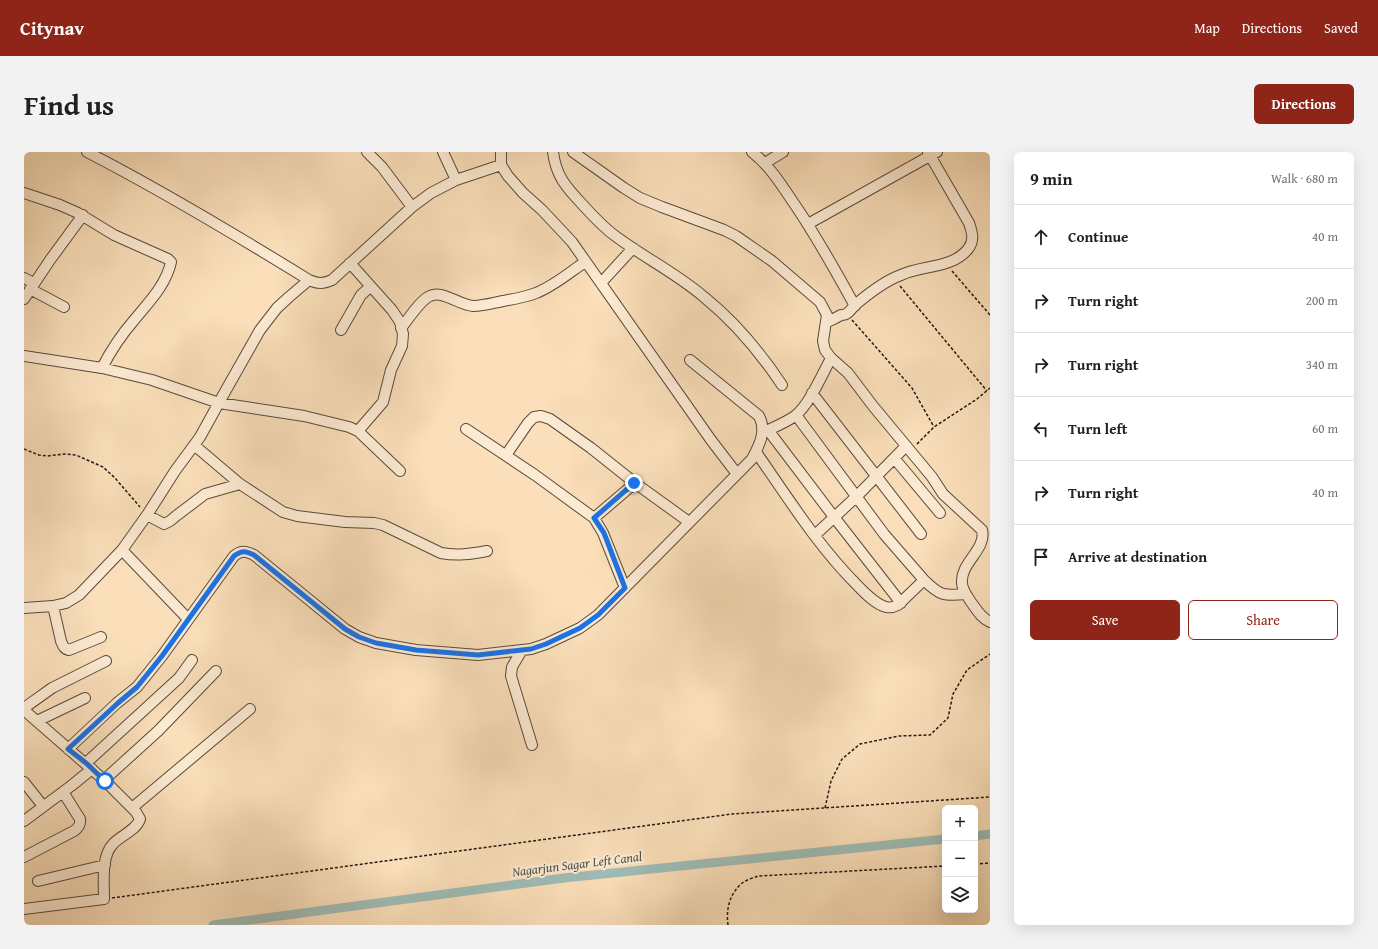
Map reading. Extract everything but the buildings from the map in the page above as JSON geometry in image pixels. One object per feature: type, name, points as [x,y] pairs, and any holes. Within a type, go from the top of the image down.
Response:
[{"type":"street","points":[[87,152],[233,233],[309,280],[319,284],[332,280],[412,207],[431,193],[456,180],[501,165]]},
{"type":"street","points":[[367,152],[382,167],[412,207]]},
{"type":"street","points":[[442,152],[456,180]]},
{"type":"street","points":[[501,152],[501,165],[508,176],[572,242],[711,440],[738,474]]},
{"type":"street","points":[[554,152],[557,169],[562,182],[599,222],[614,235],[704,296],[732,321],[754,346],[782,385]]},
{"type":"street","points":[[573,152],[640,198],[736,236],[772,261],[820,302],[827,315],[827,322],[822,341],[825,350],[831,358],[848,373],[932,477],[943,494],[982,530],[983,536],[981,542],[962,575],[962,584],[966,594],[979,613],[990,622]]},
{"type":"street","points":[[752,152],[765,163],[808,224],[855,306]]},
{"type":"street","points":[[765,163],[783,152]]},
{"type":"street","points":[[808,224],[932,153],[969,223],[973,235],[972,243],[961,256],[945,264],[913,270],[893,278],[855,306],[847,314],[827,322]]},
{"type":"street","points":[[24,193],[60,205],[83,215],[114,235],[168,259],[171,262],[168,274],[160,289],[120,337],[102,368]]},
{"type":"street","points":[[24,299],[83,215]]},
{"type":"street","points":[[601,283],[633,248]]},
{"type":"street","points":[[402,328],[428,296],[436,294],[441,295],[472,306],[524,297],[551,285],[586,262]]},
{"type":"street","points":[[350,263],[392,310],[400,322],[403,334],[402,346],[391,370],[382,402],[358,431]]},
{"type":"street","points":[[24,278],[32,286],[64,307]]},
{"type":"street","points":[[24,608],[54,606],[66,603],[79,595],[122,550],[147,515],[175,471],[200,437],[260,330],[277,308],[309,280]]},
{"type":"street","points":[[341,330],[361,295],[370,287]]},
{"type":"street","points":[[24,356],[102,368],[152,380],[219,403],[304,416],[349,427],[358,431],[400,471]]},
{"type":"street","points":[[68,749],[137,687],[162,656],[234,556],[240,552],[246,552],[254,555],[345,629],[359,637],[376,643],[416,650],[478,655],[531,649],[546,644],[580,628],[598,615],[738,474],[752,459],[766,431],[796,415],[812,393],[831,358]]},
{"type":"street","points":[[690,360],[760,416],[766,431],[901,603]]},
{"type":"street","points":[[812,393],[921,534]]},
{"type":"street","points":[[796,415],[897,550],[924,580],[931,587],[943,594],[966,594]]},
{"type":"street","points":[[506,455],[528,423],[534,417],[541,416],[550,419],[585,444],[634,483],[689,522]]},
{"type":"street","points":[[466,429],[506,455],[594,518],[604,533],[625,588]]},
{"type":"street","points":[[194,445],[240,484],[283,512],[297,516],[383,525],[441,553],[451,555],[462,555],[487,551]]},
{"type":"street","points":[[815,535],[856,497],[894,458],[908,448]]},
{"type":"street","points":[[756,452],[815,535],[843,571],[869,597],[887,607],[893,607],[901,603],[924,580]]},
{"type":"street","points":[[894,458],[940,513]]},
{"type":"street","points":[[594,518],[634,483]]},
{"type":"street","points":[[147,515],[164,524],[205,494],[240,484]]},
{"type":"street","points":[[122,550],[188,619]]},
{"type":"street","points":[[54,606],[61,641],[66,649],[69,650],[101,637]]},
{"type":"street","points":[[522,650],[512,667],[511,676],[532,745]]},
{"type":"street","points":[[24,821],[63,792],[179,678],[192,660]]},
{"type":"street","points":[[24,909],[104,899],[106,854],[112,844],[139,823],[139,816],[104,780],[24,709],[52,688],[106,661]]},
{"type":"street","points":[[104,780],[158,731],[216,671]]},
{"type":"street","points":[[37,721],[85,698]]},
{"type":"street","points":[[132,808],[250,709]]},
{"type":"street","points":[[24,782],[43,806]]},
{"type":"street","points":[[24,857],[74,831],[81,823],[63,792]]},
{"type":"street","points":[[38,881],[105,865]]},
{"type":"path","points":[[945,264],[990,315]]},
{"type":"path","points":[[893,278],[987,391]]},
{"type":"path","points":[[847,314],[912,388],[934,427]]},
{"type":"path","points":[[908,448],[934,427],[990,388]]},
{"type":"path","points":[[24,449],[47,456],[65,454],[76,455],[103,466],[147,515]]},
{"type":"path","points":[[825,808],[831,781],[842,759],[860,744],[899,736],[930,735],[948,718],[953,694],[967,670],[990,654]]},
{"type":"path","points":[[104,899],[732,814],[990,797]]},
{"type":"path","points":[[978,864],[990,863]]},
{"type":"path","points":[[728,925],[726,914],[731,896],[741,883],[758,876],[942,866]]},
{"type":"waterway","name":"Nagarjun Sagar Left Canal","points":[[978,836],[990,834]]},
{"type":"waterway","name":"Nagarjun Sagar Left Canal","points":[[213,925],[564,878],[942,839]]},
{"type":"route","points":[[105,781],[68,749],[137,687],[162,656],[234,556],[240,552],[246,552],[254,555],[345,629],[359,637],[376,643],[416,650],[478,655],[531,649],[546,644],[580,628],[598,615],[625,588],[604,533],[594,518],[634,483]]}]
